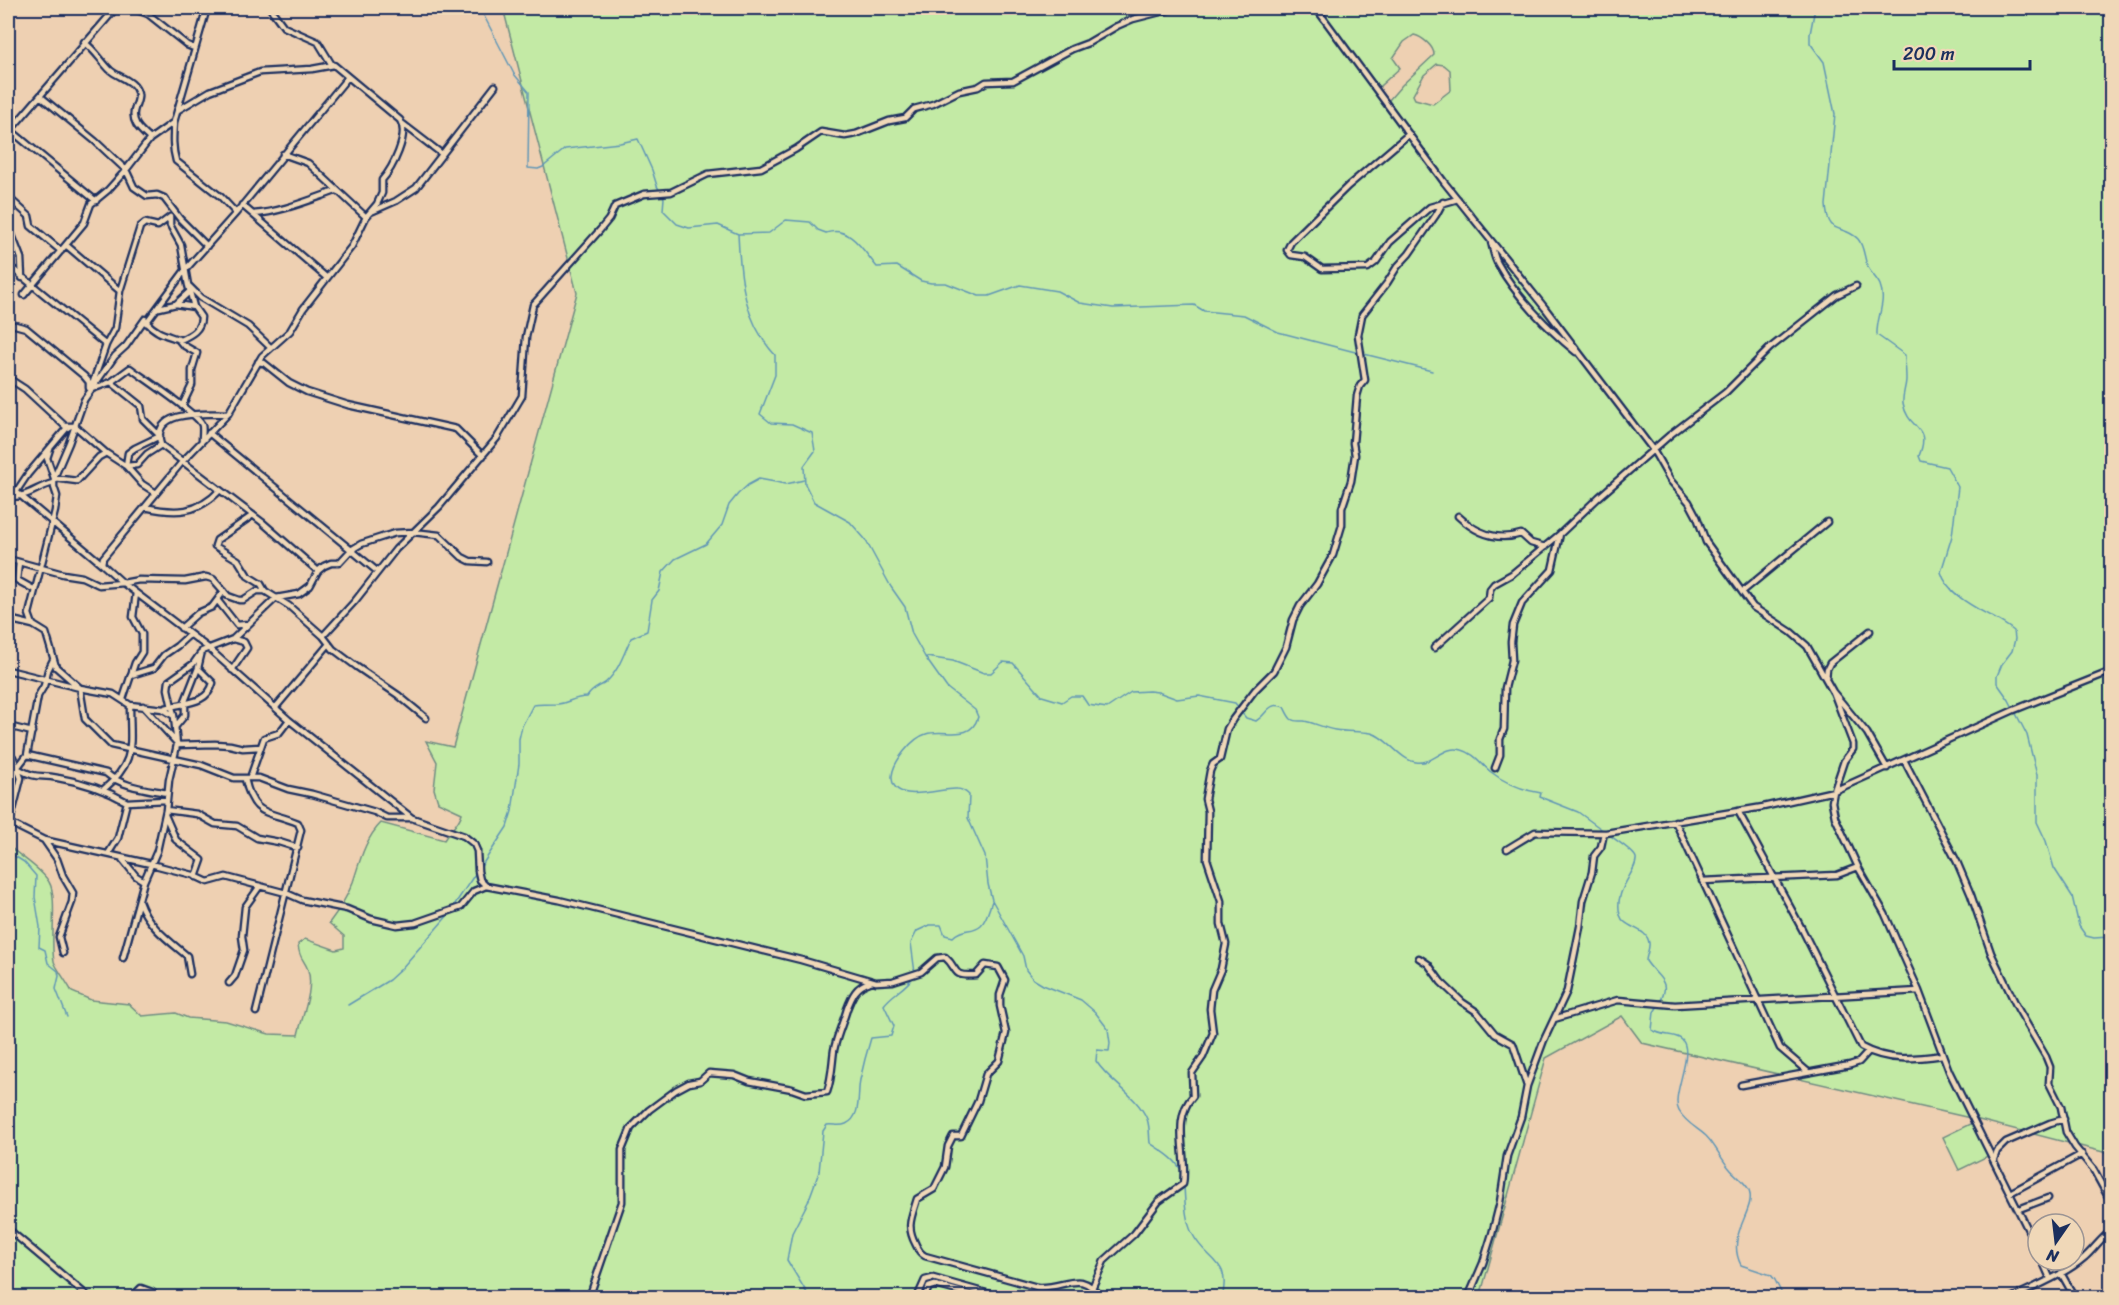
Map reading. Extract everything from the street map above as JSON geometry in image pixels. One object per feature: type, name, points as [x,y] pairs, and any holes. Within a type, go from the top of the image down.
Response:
[{"type":"street","points":[[96,201],[8,131],[84,42],[117,8]]},
{"type":"street","points":[[132,8],[148,14],[194,48]]},
{"type":"street","points":[[207,8],[174,122],[172,141],[176,161],[221,197],[236,213]]},
{"type":"street","points":[[270,8],[284,27],[318,42],[332,65],[442,154]]},
{"type":"street","points":[[323,636],[396,549],[439,507],[497,438],[522,396],[526,337],[533,305],[600,230],[609,219],[615,206],[644,194],[671,192],[708,174],[761,168],[780,159],[821,132],[845,136],[856,134],[905,118],[914,109],[986,82],[1014,81],[1117,26],[1133,19],[1176,8]]},
{"type":"street","points":[[1316,8],[1409,135],[1653,450],[1670,480],[1689,502],[1706,542],[1753,607],[1800,638],[1807,646],[1833,692],[1853,744],[1844,760],[1834,791],[1832,810],[1858,867],[1885,914],[1919,991],[1949,1071],[2026,1224]]},
{"type":"street","points":[[84,42],[94,49],[110,70],[128,80],[135,88],[138,95],[133,114],[134,120],[138,128],[150,139]]},
{"type":"street","points":[[178,110],[184,104],[210,91],[260,72],[312,69],[332,65]]},
{"type":"street","points":[[54,480],[84,400],[90,390],[145,321],[159,308],[186,269],[236,213],[348,76]]},
{"type":"street","points":[[367,215],[416,188],[495,86]]},
{"type":"street","points":[[40,96],[126,170],[136,189],[147,196],[162,197],[207,246]]},
{"type":"street","points":[[24,295],[84,223],[87,211],[126,170],[150,139],[174,122]]},
{"type":"street","points":[[102,564],[103,558],[182,462],[228,414],[258,362],[270,347],[285,337],[303,309],[352,246],[367,215],[382,193],[382,180],[390,172],[398,153],[403,124]]},
{"type":"street","points":[[1409,135],[1348,186],[1291,242],[1288,252],[1293,256],[1305,258],[1322,269],[1368,268],[1376,262],[1388,244],[1430,207],[1458,199]]},
{"type":"street","points":[[283,154],[308,163],[336,191],[367,215]]},
{"type":"street","points":[[253,214],[270,213],[306,203],[336,191]]},
{"type":"street","points":[[8,197],[29,216],[31,226],[60,251]]},
{"type":"street","points":[[1093,1286],[1104,1261],[1134,1234],[1159,1200],[1184,1184],[1182,1118],[1193,1096],[1191,1074],[1213,1035],[1210,1009],[1212,990],[1226,947],[1225,933],[1221,924],[1221,901],[1208,859],[1208,811],[1205,800],[1210,771],[1220,759],[1227,729],[1256,690],[1274,671],[1286,647],[1293,620],[1300,606],[1330,563],[1342,525],[1342,508],[1352,481],[1357,396],[1365,380],[1358,327],[1362,315],[1437,215],[1443,202]]},
{"type":"street","points":[[242,205],[327,278]]},
{"type":"street","points":[[171,208],[170,225],[181,245],[189,292],[194,307],[201,317],[200,326],[183,339],[178,339]]},
{"type":"street","points":[[90,390],[106,345],[115,328],[120,291],[140,227],[145,223],[158,226],[170,218]]},
{"type":"street","points":[[8,225],[21,258],[22,278]]},
{"type":"street","points":[[1491,239],[1498,266],[1532,311],[1582,357]]},
{"type":"street","points":[[66,245],[120,291]]},
{"type":"street","points":[[8,265],[106,345]]},
{"type":"street","points":[[188,285],[201,298],[248,326],[270,347]]},
{"type":"street","points":[[1434,648],[1489,598],[1491,586],[1512,574],[1545,547],[1688,420],[1726,392],[1770,348],[1801,322],[1837,295],[1856,286]]},
{"type":"street","points":[[176,304],[189,292]]},
{"type":"street","points":[[159,308],[176,304],[194,307]]},
{"type":"street","points":[[145,321],[161,335],[172,336],[197,353],[192,370],[192,385],[182,406]]},
{"type":"street","points":[[15,325],[26,328],[84,376],[89,382],[90,390]]},
{"type":"street","points":[[258,362],[264,363],[288,383],[307,392],[348,405],[456,429],[483,456]]},
{"type":"street","points":[[90,390],[111,382],[130,368],[182,406],[202,425],[202,441]]},
{"type":"street","points":[[8,378],[25,389],[65,426],[75,426],[106,453],[126,466],[142,484],[156,493]]},
{"type":"street","points":[[111,382],[141,406],[143,419],[160,435]]},
{"type":"street","points":[[228,414],[190,413],[177,416],[169,421],[161,431],[161,445],[253,515],[318,571]]},
{"type":"street","points":[[16,492],[66,429],[75,426]]},
{"type":"street","points":[[209,434],[378,572]]},
{"type":"street","points":[[126,466],[128,453],[160,435]]},
{"type":"street","points":[[126,466],[137,465],[147,454],[161,445]]},
{"type":"street","points":[[33,625],[29,614],[57,501],[54,480],[47,458],[50,449]]},
{"type":"street","points":[[8,496],[21,497],[33,493],[39,487],[54,480],[76,481],[99,457],[106,453]]},
{"type":"street","points":[[8,485],[123,584],[207,647],[289,720],[412,818]]},
{"type":"street","points":[[145,507],[172,512],[192,509],[204,504],[220,490]]},
{"type":"street","points":[[253,515],[217,540],[215,546],[238,560],[249,577],[261,584],[265,591],[289,606],[357,667],[398,695],[426,718]]},
{"type":"street","points":[[1458,516],[1482,534],[1499,538],[1521,534],[1531,543],[1545,547]]},
{"type":"street","points":[[1742,592],[1827,522]]},
{"type":"street","points":[[123,958],[144,881],[157,851],[175,759],[176,726],[168,689],[169,681],[193,664],[207,647],[233,639],[276,598],[293,596],[307,590],[318,571],[328,564],[339,563],[351,550],[361,544],[387,535],[413,532],[439,535],[462,557],[470,561],[487,562]]},
{"type":"street","points":[[1495,768],[1500,755],[1500,739],[1504,729],[1505,688],[1512,660],[1513,625],[1522,603],[1552,570],[1560,534]]},
{"type":"street","points":[[8,559],[82,577],[99,585],[123,584],[139,580],[186,581],[206,577],[213,579],[228,596],[239,600],[257,591],[265,591]]},
{"type":"street","points":[[19,562],[17,580],[35,590]]},
{"type":"street","points":[[181,628],[198,613],[212,607],[224,591]]},
{"type":"street","points":[[123,699],[142,652],[141,633],[133,617],[136,593]]},
{"type":"street","points":[[218,601],[237,625],[250,623]]},
{"type":"street","points":[[8,619],[33,625],[46,633],[53,660],[63,675],[80,688],[82,713],[88,724],[111,745],[201,765],[229,776],[259,778],[288,789],[375,812],[387,818],[412,818],[464,836],[474,844],[477,851],[480,880],[486,886]]},
{"type":"street","points":[[1826,679],[1830,663],[1870,631]]},
{"type":"street","points":[[131,675],[154,668],[164,655],[189,634]]},
{"type":"street","points":[[232,670],[247,648],[244,642],[233,639]]},
{"type":"street","points":[[276,707],[329,644]]},
{"type":"street","points":[[176,726],[185,715],[185,703],[198,668],[200,654]]},
{"type":"street","points":[[8,775],[27,755],[38,696],[53,660]]},
{"type":"street","points":[[163,710],[206,697],[213,685],[198,668]]},
{"type":"street","points":[[8,670],[80,688],[109,692],[130,705],[163,710],[174,717]]},
{"type":"street","points":[[1507,849],[1535,832],[1604,833],[1738,811],[1834,791],[2014,710],[2112,671]]},
{"type":"street","points":[[1833,692],[1867,733],[1887,768]]},
{"type":"street","points":[[102,790],[114,780],[128,761],[131,750],[130,705]]},
{"type":"street","points":[[143,706],[177,744],[260,747]]},
{"type":"street","points":[[256,1012],[298,848],[301,826],[292,820],[265,813],[253,803],[247,778],[264,738],[279,733],[289,720]]},
{"type":"street","points":[[8,726],[32,732]]},
{"type":"street","points":[[8,754],[13,757],[21,778],[8,830]]},
{"type":"street","points":[[27,755],[106,773],[114,780],[139,788],[167,793]]},
{"type":"street","points":[[1904,760],[1957,862],[1991,953],[2018,1009],[2046,1057],[2050,1067],[2049,1083],[2061,1107],[2066,1132],[2093,1168],[2112,1204]]},
{"type":"street","points":[[17,768],[32,777],[57,778],[102,790],[127,802],[166,800]]},
{"type":"street","points":[[108,854],[118,837],[127,802]]},
{"type":"street","points":[[1738,811],[1802,929],[1861,1047],[1898,1059],[1943,1055]]},
{"type":"street","points":[[165,812],[197,814],[215,824],[237,826],[257,838],[298,848]]},
{"type":"street","points":[[165,812],[176,840],[202,860],[196,877]]},
{"type":"street","points":[[1675,821],[1756,1000],[1783,1053],[1808,1072]]},
{"type":"street","points":[[9,822],[44,840],[151,864],[208,882],[226,877],[286,893],[302,900],[347,909],[371,919],[397,925],[415,923],[461,907],[474,891],[486,886],[559,900],[801,960],[872,981]]},
{"type":"street","points":[[1468,1298],[1492,1234],[1500,1202],[1507,1156],[1521,1117],[1527,1086],[1566,991],[1583,901],[1592,872],[1594,856],[1604,833]]},
{"type":"street","points":[[44,840],[57,859],[63,876],[73,893],[59,937],[63,953]]},
{"type":"street","points":[[120,857],[136,876],[144,881]]},
{"type":"street","points":[[1702,881],[1837,875],[1858,867]]},
{"type":"street","points":[[229,984],[235,976],[244,950],[242,940],[245,907],[260,886]]},
{"type":"street","points":[[139,900],[147,918],[167,940],[187,956],[190,974]]},
{"type":"street","points":[[589,1298],[622,1202],[622,1150],[636,1122],[676,1090],[688,1083],[700,1081],[709,1073],[734,1075],[749,1081],[806,1094],[827,1092],[831,1083],[836,1041],[849,1000],[854,992],[865,983],[893,981],[921,972],[937,958],[945,957],[960,975],[976,975],[988,965],[998,967],[1005,980],[1000,995],[1000,1006],[1006,1033],[999,1061],[986,1074],[978,1101],[961,1136],[953,1136],[950,1140],[945,1167],[934,1189],[917,1199],[909,1229],[921,1254],[1037,1287],[1054,1288],[1071,1281],[1093,1286],[1100,1298]]},
{"type":"street","points":[[1419,958],[1428,964],[1441,982],[1462,1002],[1477,1012],[1495,1034],[1513,1044],[1527,1086]]},
{"type":"street","points":[[1554,1019],[1618,1000],[1675,1005],[1919,991]]},
{"type":"street","points":[[1741,1085],[1850,1065],[1858,1062],[1869,1051]]},
{"type":"street","points":[[1994,1160],[1997,1151],[2006,1142],[2064,1119]]},
{"type":"street","points":[[2010,1193],[2082,1155]]},
{"type":"street","points":[[2019,1209],[2048,1198]]},
{"type":"street","points":[[8,1229],[90,1298]]},
{"type":"street","points":[[2011,1298],[2061,1273],[2086,1256],[2098,1240],[2112,1230]]},
{"type":"street","points":[[2047,1272],[2050,1278]]},
{"type":"street","points":[[2061,1273],[2075,1298]]},
{"type":"street","points":[[916,1298],[925,1280],[933,1278],[1004,1298]]},
{"type":"street","points":[[924,1298],[929,1287],[935,1285],[984,1298]]},
{"type":"street","points":[[131,1298],[141,1288],[152,1292],[157,1298]]},
{"type":"street","points":[[8,1293],[16,1298]]},
{"type":"green space","points":[[503,8],[2111,8],[2111,1154],[1979,1120],[1642,1043],[1622,1016],[1546,1058],[1480,1297],[8,1297],[8,845],[41,872],[49,882],[53,898],[54,961],[72,992],[91,1000],[129,1004],[142,1016],[176,1013],[188,1018],[226,1021],[269,1034],[298,1035],[310,986],[308,970],[298,944],[305,939],[336,950],[344,948],[344,936],[329,923],[348,893],[375,829],[381,823],[444,840],[461,817],[462,813],[438,802],[434,789],[437,762],[426,741],[453,747],[577,293]],"holes":[[[1414,35],[1427,42],[1434,55],[1389,100],[1385,100],[1379,90],[1380,86],[1400,68],[1393,58],[1404,42]],[[1437,64],[1444,65],[1450,70],[1451,90],[1433,104],[1415,99],[1413,95],[1424,75]]]},
{"type":"green space","points":[[1974,1122],[1990,1155],[1959,1170],[1943,1137]]},
{"type":"waterway","points":[[478,8],[514,74],[529,92],[528,168],[543,167],[565,149],[638,139],[664,198],[663,210],[677,224],[689,228],[718,225],[738,234],[742,283],[750,314],[756,328],[775,355],[775,375],[760,414],[771,423],[792,424],[812,433],[815,451],[804,466],[805,484],[814,502],[850,522],[865,539],[891,587],[905,607],[912,634],[925,657],[947,688],[975,710],[978,717],[969,730],[926,734],[915,740],[904,751],[893,770],[894,785],[900,791],[908,793],[957,789],[969,795],[968,818],[985,856],[992,900],[1023,956],[1026,970],[1033,979],[1081,1000],[1095,1012],[1108,1029],[1110,1043],[1109,1051],[1097,1050],[1096,1061],[1142,1110],[1148,1122],[1150,1143],[1172,1159],[1182,1172]]},
{"type":"waterway","points":[[1815,8],[1810,43],[1824,62],[1835,114],[1827,215],[1833,226],[1858,239],[1862,245],[1868,268],[1880,285],[1882,304],[1877,335],[1905,355],[1906,379],[1903,403],[1909,419],[1923,438],[1919,456],[1921,461],[1947,467],[1958,487],[1952,536],[1941,572],[1946,582],[1962,599],[2014,631],[2012,651],[2002,664],[1997,683],[2009,700],[2027,735],[2037,775],[2037,822],[2046,841],[2054,868],[2072,896],[2079,926],[2086,936],[2109,937],[2112,944]]},
{"type":"waterway","points":[[738,234],[769,233],[786,220],[810,222],[818,230],[826,233],[835,231],[849,236],[877,267],[897,266],[921,281],[946,283],[979,296],[989,296],[1020,285],[1057,291],[1080,303],[1113,308],[1194,305],[1204,311],[1244,315],[1278,332],[1359,353]]},
{"type":"waterway","points":[[1364,354],[1432,371]]},
{"type":"waterway","points":[[480,868],[507,827],[512,811],[519,764],[519,739],[522,726],[533,705],[558,704],[587,697],[610,678],[621,662],[631,638],[647,631],[652,600],[659,591],[663,572],[675,559],[706,544],[722,525],[729,505],[748,485],[759,479],[786,484],[804,480]]},
{"type":"waterway","points":[[926,657],[953,661],[984,673],[991,673],[1003,662],[1013,663],[1042,696],[1062,702],[1071,696],[1082,696],[1088,705],[1107,708],[1131,692],[1149,691],[1177,699],[1199,696],[1235,703],[1239,708]]},
{"type":"waterway","points":[[1241,712],[1246,718],[1256,721],[1271,707],[1284,707],[1294,721],[1307,722],[1335,730],[1377,735],[1410,761],[1429,761],[1449,750],[1466,751],[1502,780],[1541,793],[1540,797],[1578,812],[1604,831]]},
{"type":"waterway","points":[[1608,834],[1636,858],[1636,863],[1620,897],[1620,915],[1622,920],[1647,938],[1649,945],[1646,961],[1664,984],[1660,1002]]},
{"type":"waterway","points":[[8,852],[24,862],[36,876],[35,897],[40,927],[39,947],[45,950],[48,963],[58,971],[56,989],[67,1017]]},
{"type":"waterway","points":[[453,907],[477,871]]},
{"type":"waterway","points":[[915,973],[911,943],[917,931],[930,925],[941,925],[945,935],[953,937],[960,932],[974,929],[985,920],[992,901]]},
{"type":"waterway","points":[[348,1005],[389,980],[449,914]]},
{"type":"waterway","points":[[810,1298],[787,1260],[792,1233],[808,1202],[819,1172],[823,1131],[827,1125],[843,1125],[855,1116],[860,1080],[871,1038],[891,1036],[894,1026],[884,1005],[913,977]]},
{"type":"waterway","points":[[1658,1006],[1654,1012],[1652,1030],[1679,1038],[1685,1046],[1686,1055],[1677,1104],[1679,1111],[1688,1122],[1710,1140],[1727,1165],[1749,1190],[1749,1206],[1737,1243],[1737,1254],[1741,1265],[1771,1275],[1784,1298]]},
{"type":"waterway","points":[[1184,1186],[1187,1216],[1192,1233],[1221,1268],[1224,1275],[1222,1298]]}]
